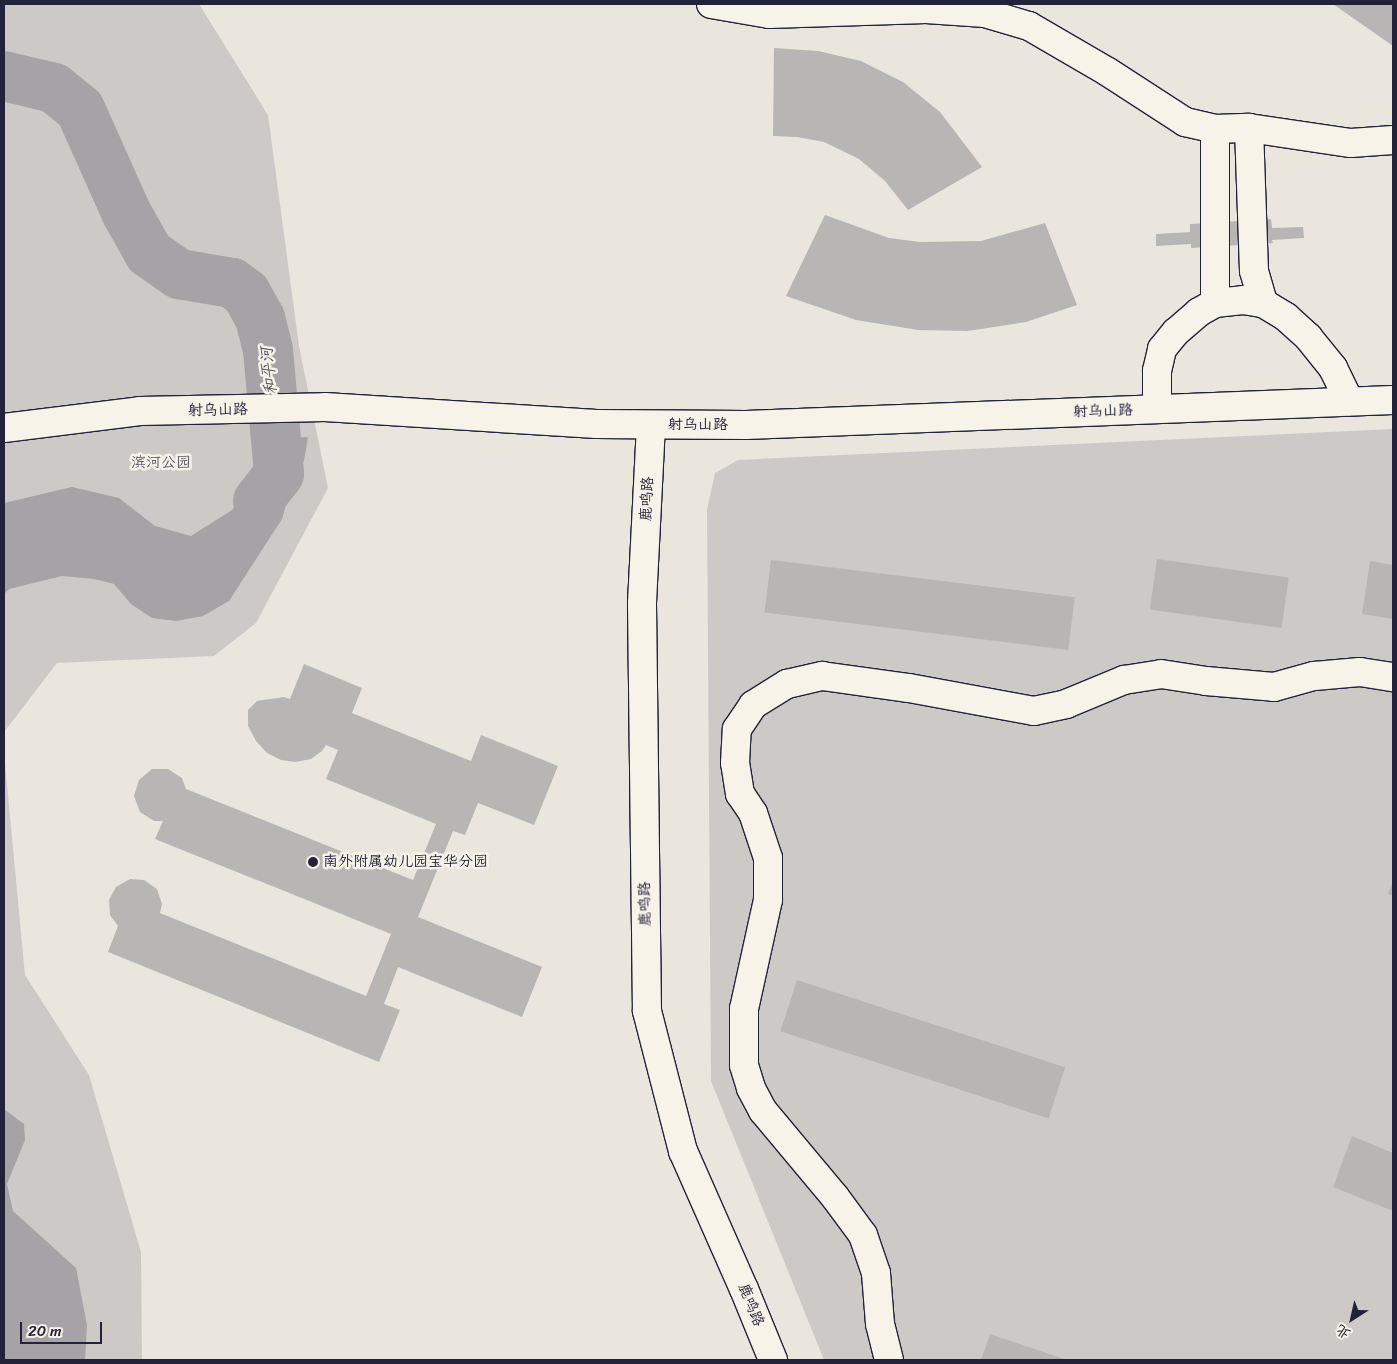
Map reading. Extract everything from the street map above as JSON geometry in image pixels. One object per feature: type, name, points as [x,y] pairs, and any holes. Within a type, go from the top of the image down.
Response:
[{"type":"street","points":[[710,4],[769,14],[926,9],[985,13],[1030,26],[1108,72],[1185,122],[1214,129],[1249,128],[1351,143],[1393,140]]},
{"type":"street","points":[[1249,128],[1254,271],[1262,303]]},
{"type":"street","points":[[1214,129],[1215,303]]},
{"type":"street","points":[[1157,409],[1157,371],[1162,349],[1188,322],[1215,303],[1243,300],[1262,303],[1286,317],[1308,337],[1333,368],[1348,401]]},
{"type":"street","name":"射乌山路","points":[[4,428],[140,411],[325,407],[596,424],[746,425],[1393,400]]},
{"type":"street","name":"鹿鸣路","points":[[652,424],[642,604],[647,1011],[683,1150],[744,1288],[772,1360]]},
{"type":"street","points":[[889,1360],[880,1324],[876,1273],[863,1235],[835,1197],[763,1111],[751,1088],[744,1065],[744,1009],[768,900],[768,858],[753,813],[740,794],[735,763],[737,729],[753,705],[787,684],[822,676],[909,688],[1034,711],[1066,704],[1124,680],[1161,674],[1206,681],[1274,687],[1314,676],[1360,672],[1393,677]]},
{"type":"green space","name":"滨河公园","points":[[4,4],[199,4],[268,115],[299,346],[328,488],[256,623],[214,656],[57,663],[4,732]]},
{"type":"green space","points":[[1393,429],[1393,1360],[824,1360],[711,1081],[707,510],[715,473],[738,460]]},
{"type":"green space","points":[[4,753],[25,975],[89,1075],[141,1252],[142,1360],[4,1360]]},
{"type":"shaded area","points":[[308,437],[304,461],[293,480],[282,519],[229,601],[203,616],[176,621],[152,618],[131,604],[114,584],[94,579],[62,576],[9,589],[4,594],[4,503],[72,487],[119,498],[155,526],[191,536],[232,510],[254,476],[263,439]]},
{"type":"shaded area","points":[[4,1109],[24,1124],[25,1140],[7,1184],[13,1211],[76,1268],[87,1325],[85,1360],[4,1360]]},
{"type":"building","points":[[1333,4],[1393,4],[1393,46]]},
{"type":"building","points":[[774,48],[818,51],[861,61],[903,82],[940,112],[982,167],[908,210],[885,181],[859,159],[824,142],[797,137],[773,136]]},
{"type":"building","points":[[825,215],[889,238],[920,242],[981,241],[1045,223],[1077,305],[1026,322],[968,331],[918,330],[856,320],[786,296]]},
{"type":"building","points":[[1271,219],[1272,228],[1303,227],[1304,238],[1272,240],[1273,243],[1191,248],[1191,244],[1156,246],[1156,234],[1190,232],[1190,224]]},
{"type":"building","points":[[1157,559],[1289,578],[1282,628],[1150,610]]},
{"type":"building","points":[[771,560],[1075,597],[1068,650],[765,613]]},
{"type":"building","points":[[1370,561],[1393,565],[1393,619],[1362,614]]},
{"type":"building","points":[[304,664],[362,688],[352,713],[471,761],[481,735],[558,766],[534,825],[478,803],[465,835],[453,831],[418,917],[542,967],[522,1017],[398,967],[384,1004],[400,1010],[379,1062],[108,952],[118,926],[110,915],[109,900],[116,887],[130,879],[144,880],[157,889],[162,904],[160,913],[366,996],[391,934],[155,839],[163,821],[154,821],[140,812],[134,796],[139,780],[152,769],[168,769],[182,778],[186,789],[413,880],[436,824],[326,779],[338,750],[326,745],[322,751],[311,759],[295,762],[281,760],[267,753],[256,741],[248,726],[248,710],[257,701],[284,697],[290,699]]},
{"type":"building","points":[[1393,880],[1393,896],[1388,894]]},
{"type":"building","points":[[797,980],[1065,1067],[1049,1118],[780,1031]]},
{"type":"building","points":[[1352,1136],[1393,1153],[1393,1211],[1333,1187]]},
{"type":"building","points":[[990,1334],[1067,1360],[981,1360]]},
{"type":"waterway","name":"和平河","points":[[4,76],[54,88],[80,109],[126,212],[149,253],[179,274],[232,283],[246,293],[260,318],[268,350],[279,474],[258,501]]},
{"type":"place","name":"南外附属幼儿园宝华分园","points":[[313,862]]}]
